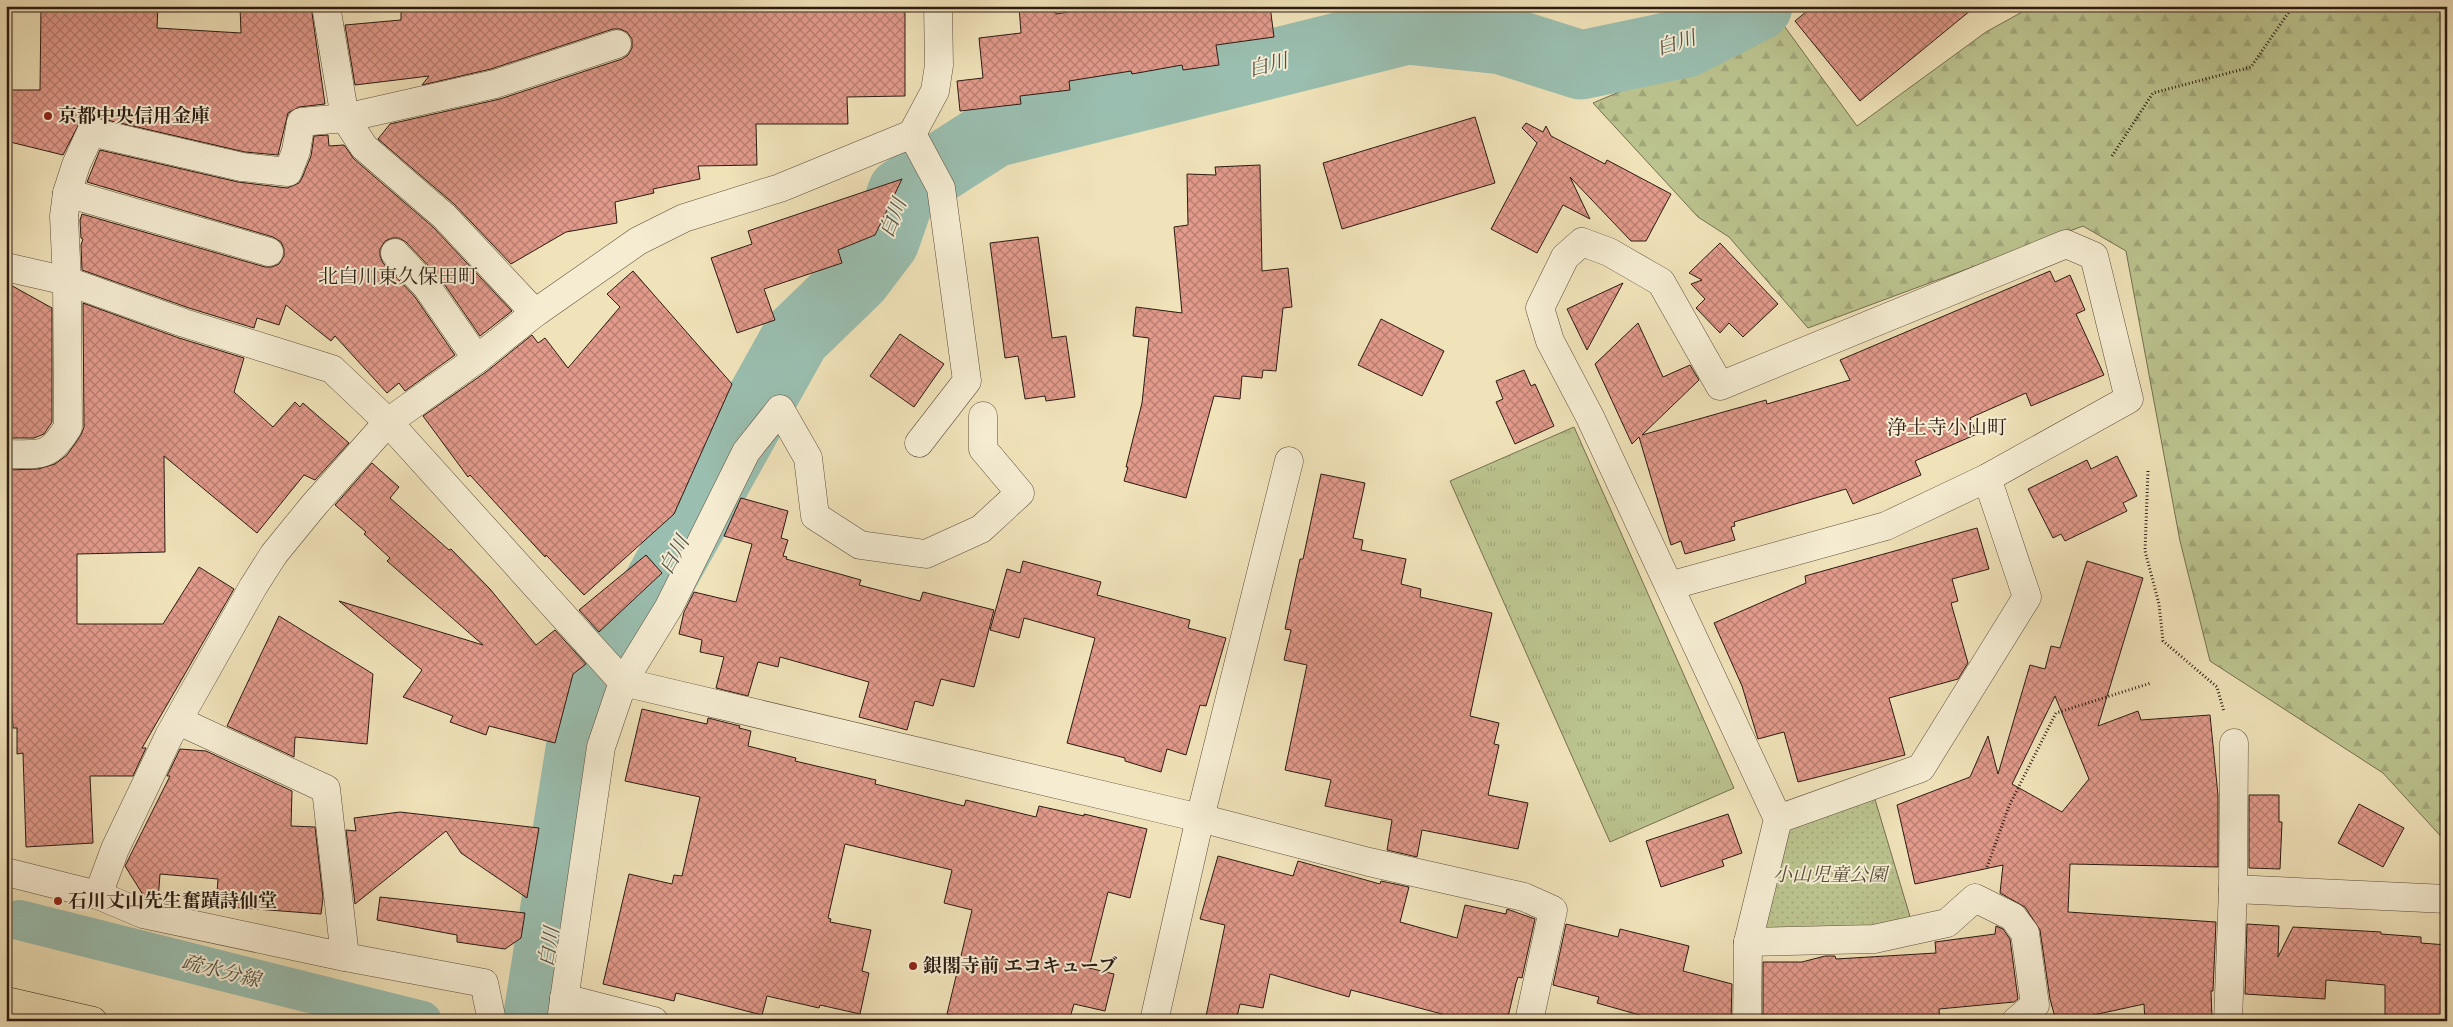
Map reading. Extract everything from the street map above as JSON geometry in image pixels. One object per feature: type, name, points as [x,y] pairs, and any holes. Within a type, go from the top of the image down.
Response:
[{"type":"main road","points":[[6,1001],[93,1021]]},
{"type":"street","points":[[326,6],[345,118],[364,147],[444,216],[534,313]]},
{"type":"street","points":[[919,443],[967,381],[941,188],[916,141],[935,91],[939,65],[938,6]]},
{"type":"street","points":[[6,454],[44,454],[58,443],[68,427],[67,282],[64,216],[67,193],[76,165],[91,132],[233,165],[288,172],[296,151],[301,122],[345,118],[495,84],[617,44]]},
{"type":"street","points":[[98,895],[115,850],[179,721],[209,663],[274,554],[388,422],[477,359],[534,313],[638,241],[684,218],[780,188],[916,141]]},
{"type":"street","points":[[67,193],[269,252]]},
{"type":"street","points":[[1669,586],[1886,526],[1987,478],[2129,399],[2094,256],[2066,244],[1720,386],[1661,282],[1609,252],[1582,242],[1565,257],[1540,308],[1550,340],[1590,417],[1669,586],[1778,818],[1748,942],[1747,1021]]},
{"type":"street","points":[[395,253],[427,287],[477,359]]},
{"type":"street","points":[[6,267],[67,282],[184,322],[332,369],[388,422],[618,677],[1200,818],[1369,862],[1524,897],[1553,910],[1529,1021]]},
{"type":"street","points":[[654,1021],[563,1010],[600,747],[618,677],[668,607],[746,452],[780,409],[808,458],[815,516],[860,545],[926,554],[981,529],[1020,493],[983,449],[988,420],[955,397]]},
{"type":"street","points":[[1154,1021],[1200,818],[1289,461]]},
{"type":"street","points":[[1778,818],[1921,768],[2027,597],[1987,478]]},
{"type":"street","points":[[179,721],[326,789],[346,957]]},
{"type":"street","points":[[2228,1021],[2233,889],[2234,743]]},
{"type":"street","points":[[6,872],[98,895],[143,914],[346,957],[484,983],[492,1021]]},
{"type":"street","points":[[2233,889],[2447,899]]},
{"type":"street","points":[[1748,942],[1874,939],[1947,923],[1975,898],[2013,916],[2025,933],[2035,1005],[2016,1021]]},
{"type":"path","points":[[2112,156],[2153,94],[2251,67],[2293,6]]},
{"type":"path","points":[[2148,471],[2145,552],[2159,604],[2162,641],[2217,687],[2234,743]]},
{"type":"path","points":[[1975,898],[2009,806],[2056,714],[2151,683]]},
{"type":"green space","points":[[2033,6],[2447,6],[2447,843],[2383,773],[2210,661],[2180,541],[2126,251],[2083,226],[1808,328],[1729,237],[1698,217],[1593,103],[1782,23],[1857,126],[1986,32]]},
{"type":"green space","points":[[1574,427],[1734,788],[1610,842],[1450,481]]},
{"type":"green space","name":"小山児童公園","points":[[1871,786],[1914,930],[1748,942],[1778,819]]},
{"type":"building","points":[[41,6],[158,6],[157,28],[241,33],[240,6],[311,6],[325,104],[299,107],[288,113],[278,155],[245,152],[94,117],[81,120],[63,155],[6,141],[6,90],[40,90]]},
{"type":"building","points":[[401,6],[905,6],[905,96],[847,97],[848,124],[756,124],[757,165],[698,166],[700,179],[653,189],[654,193],[615,202],[617,223],[566,232],[511,264],[454,204],[378,139],[390,124],[500,99],[622,59],[628,55],[632,48],[632,39],[627,32],[613,29],[491,69],[422,85],[429,76],[355,85],[345,25],[401,20]]},
{"type":"building","points":[[1019,6],[1055,6],[1056,14],[1102,6],[1270,6],[1274,37],[1216,45],[1219,65],[1183,70],[1182,65],[1132,74],[1131,71],[1069,81],[1070,90],[1020,96],[1021,104],[960,111],[957,81],[983,78],[979,38],[1021,33]]},
{"type":"building","points":[[1813,6],[1976,6],[1860,101],[1795,21]]},
{"type":"building","points":[[1475,117],[1495,183],[1342,229],[1323,163]]},
{"type":"building","points":[[1526,123],[1543,132],[1546,126],[1551,136],[1605,164],[1607,160],[1671,194],[1646,241],[1631,241],[1570,177],[1590,219],[1563,205],[1537,253],[1491,229],[1537,143],[1522,128]]},
{"type":"building","points":[[328,135],[329,146],[344,145],[354,159],[433,227],[512,311],[480,336],[440,278],[406,242],[399,238],[385,241],[380,249],[383,263],[415,297],[455,355],[405,391],[399,383],[387,393],[335,336],[331,341],[286,305],[279,325],[257,318],[254,328],[189,308],[82,270],[81,245],[83,239],[81,238],[80,220],[82,214],[265,267],[279,264],[284,256],[281,242],[273,237],[87,182],[100,150],[238,182],[287,188],[299,183],[302,178],[311,156],[314,136]]},
{"type":"building","points":[[1260,165],[1262,271],[1288,268],[1292,307],[1283,308],[1276,371],[1263,370],[1262,378],[1242,376],[1240,399],[1214,396],[1186,498],[1124,481],[1142,403],[1149,338],[1133,336],[1136,307],[1182,313],[1174,227],[1188,225],[1187,174],[1216,175],[1215,167]]},
{"type":"building","points":[[902,179],[875,235],[838,250],[842,263],[764,289],[775,320],[737,333],[711,258],[752,244],[748,231]]},
{"type":"building","points":[[1038,237],[1052,338],[1066,336],[1075,397],[1046,401],[1045,396],[1025,399],[1018,356],[1005,358],[990,243]]},
{"type":"building","points":[[1720,243],[1778,304],[1743,337],[1729,323],[1720,333],[1696,308],[1705,299],[1691,284],[1702,280],[1689,273]]},
{"type":"building","points":[[633,271],[732,384],[674,514],[584,595],[546,555],[545,557],[470,475],[468,477],[423,416],[486,372],[532,335],[538,343],[545,338],[568,368],[620,307],[607,294]]},
{"type":"building","points":[[2050,271],[2055,282],[2070,275],[2085,310],[2076,314],[2104,375],[2031,406],[2026,393],[1970,418],[1977,434],[1915,461],[1921,475],[1853,504],[1846,489],[1734,522],[1735,526],[1731,527],[1735,540],[1685,554],[1681,541],[1671,545],[1639,437],[1632,444],[1595,364],[1638,323],[1663,377],[1690,365],[1699,380],[1642,435],[1766,400],[1767,404],[1850,380],[1840,360]]},
{"type":"building","points":[[7,283],[52,308],[52,422],[44,434],[34,438],[7,438]]},
{"type":"building","points":[[1623,283],[1587,350],[1567,309]]},
{"type":"building","points":[[83,303],[179,338],[244,358],[234,392],[273,427],[295,402],[300,407],[303,403],[349,443],[315,480],[304,475],[257,533],[164,456],[165,552],[77,554],[77,624],[163,624],[199,567],[234,589],[142,748],[146,748],[133,776],[90,776],[93,843],[26,847],[23,753],[17,754],[17,728],[13,728],[10,676],[8,470],[38,469],[55,464],[67,455],[81,435],[84,427]]},
{"type":"building","points":[[1381,319],[1444,351],[1422,396],[1358,365]]},
{"type":"building","points":[[900,334],[944,364],[914,407],[870,376]]},
{"type":"building","points":[[1524,370],[1531,386],[1535,384],[1554,426],[1515,444],[1496,402],[1503,399],[1496,381]]},
{"type":"building","points":[[2117,456],[2137,496],[2123,503],[2127,511],[2065,541],[2061,534],[2053,538],[2028,489],[2087,460],[2091,469]]},
{"type":"building","points":[[372,463],[399,487],[390,498],[449,550],[451,549],[490,589],[536,645],[555,630],[586,664],[573,674],[555,743],[489,726],[486,735],[450,722],[453,716],[403,697],[422,670],[339,601],[483,645],[387,561],[390,558],[364,534],[366,532],[335,505]]},
{"type":"building","points":[[1321,474],[1365,483],[1353,538],[1363,540],[1361,550],[1406,559],[1401,584],[1421,589],[1420,597],[1492,613],[1470,716],[1499,723],[1494,744],[1499,745],[1488,795],[1528,803],[1518,849],[1422,830],[1417,857],[1387,850],[1392,820],[1325,806],[1331,780],[1285,770],[1307,665],[1284,660],[1291,630],[1285,629],[1300,559],[1303,559]]},
{"type":"building","points":[[741,498],[788,511],[781,538],[788,540],[783,556],[787,557],[786,559],[861,580],[859,585],[920,601],[923,592],[994,610],[974,687],[941,679],[933,706],[915,701],[907,730],[859,717],[869,682],[780,657],[778,667],[758,662],[748,696],[716,688],[724,657],[700,652],[702,640],[679,634],[684,612],[694,592],[736,602],[752,544],[724,536]]},
{"type":"building","points":[[1977,528],[1989,569],[1952,579],[1958,601],[1951,603],[1968,663],[1958,679],[1889,698],[1905,755],[1798,782],[1784,732],[1758,739],[1742,686],[1714,623],[1806,583],[1805,576]]},
{"type":"building","points":[[646,555],[662,573],[599,632],[579,610]]},
{"type":"building","points":[[1023,561],[1101,582],[1097,595],[1190,620],[1188,628],[1226,638],[1206,706],[1200,705],[1186,755],[1167,749],[1161,772],[1125,761],[1125,758],[1067,743],[1095,638],[1024,618],[1019,638],[990,630],[1007,569],[1020,573]]},
{"type":"building","points":[[2087,561],[2143,578],[2098,726],[2138,711],[2141,720],[2210,715],[2218,795],[2218,867],[2070,864],[2068,912],[2216,922],[2213,991],[2211,991],[2212,1019],[2145,1021],[2144,1004],[2066,1021],[2056,1021],[2050,999],[2040,930],[2025,907],[2000,893],[2003,865],[1915,884],[1897,805],[1970,777],[1988,736],[1998,774],[2030,665],[2045,669],[2051,646],[2060,648]],"holes":[[[2055,696],[2089,779],[2062,812],[2012,784]]]},
{"type":"building","points":[[279,616],[373,674],[367,744],[295,737],[294,757],[227,726]]},
{"type":"building","points":[[642,709],[707,724],[708,718],[740,726],[739,728],[751,731],[748,746],[796,758],[795,761],[876,780],[875,784],[964,806],[966,800],[1036,817],[1039,806],[1084,816],[1084,814],[1147,829],[1130,898],[1108,892],[1089,968],[1114,974],[1105,1011],[1074,1004],[1069,1021],[973,1021],[947,1014],[972,910],[944,903],[952,870],[845,844],[828,918],[831,919],[830,922],[871,930],[862,971],[869,973],[860,1014],[820,1005],[819,1008],[767,996],[762,1015],[676,993],[674,1001],[603,984],[629,874],[672,884],[674,875],[682,876],[700,797],[625,781]]},
{"type":"building","points":[[180,749],[206,751],[292,791],[291,826],[315,827],[323,898],[321,914],[216,906],[218,879],[160,874],[158,901],[145,898],[125,866],[170,776],[167,776]]},
{"type":"building","points":[[2249,795],[2279,795],[2279,822],[2282,822],[2280,869],[2249,868]]},
{"type":"building","points":[[2359,804],[2404,828],[2383,867],[2338,843]]},
{"type":"building","points":[[400,812],[539,828],[527,898],[461,853],[446,831],[355,904],[346,830],[356,831],[354,818]]},
{"type":"building","points":[[1728,814],[1742,853],[1722,860],[1724,866],[1661,887],[1646,841]]},
{"type":"building","points":[[1218,856],[1293,876],[1298,861],[1380,884],[1381,881],[1409,887],[1400,922],[1457,938],[1465,905],[1506,914],[1507,909],[1535,919],[1522,978],[1518,977],[1507,1021],[1440,1021],[1442,1014],[1351,990],[1349,997],[1270,974],[1263,1008],[1240,1004],[1236,1021],[1205,1021],[1225,925],[1200,919]]},
{"type":"building","points":[[380,897],[525,913],[521,938],[505,949],[457,942],[457,935],[377,920]]},
{"type":"building","points":[[1566,924],[1618,937],[1620,929],[1689,946],[1683,971],[1732,984],[1731,1021],[1661,1021],[1597,1003],[1599,997],[1553,985]]},
{"type":"building","points":[[2247,924],[2279,926],[2278,957],[2293,927],[2381,932],[2381,934],[2421,937],[2421,943],[2447,945],[2447,1021],[2385,1021],[2385,985],[2326,980],[2325,999],[2245,994]]},
{"type":"building","points":[[1996,926],[2003,929],[2010,939],[2018,999],[2014,1002],[1939,1009],[1940,1021],[1763,1021],[1763,962],[1802,962],[1825,956],[1835,956],[1836,959],[1936,953],[1935,942],[1995,934]]},
{"type":"waterway","name":"白川","points":[[537,1021],[590,687],[656,588],[796,337],[857,278],[885,241],[902,192],[994,133],[1407,30],[1502,40],[1581,65],[1686,43],[1758,6]]},
{"type":"waterway","name":"疏水分線","points":[[19,920],[422,1021]]},
{"type":"place","name":"京都中央信用金庫","points":[[48,116]]},
{"type":"place","name":"石川丈山先生奮蹟詩仙堂","points":[[58,901]]},
{"type":"place","name":"銀閣寺前 エコキューブ","points":[[913,966]]},
{"type":"district","name":"北白川東久保田町","points":[[398,276]]},
{"type":"district","name":"浄土寺小山町","points":[[1947,427]]}]
